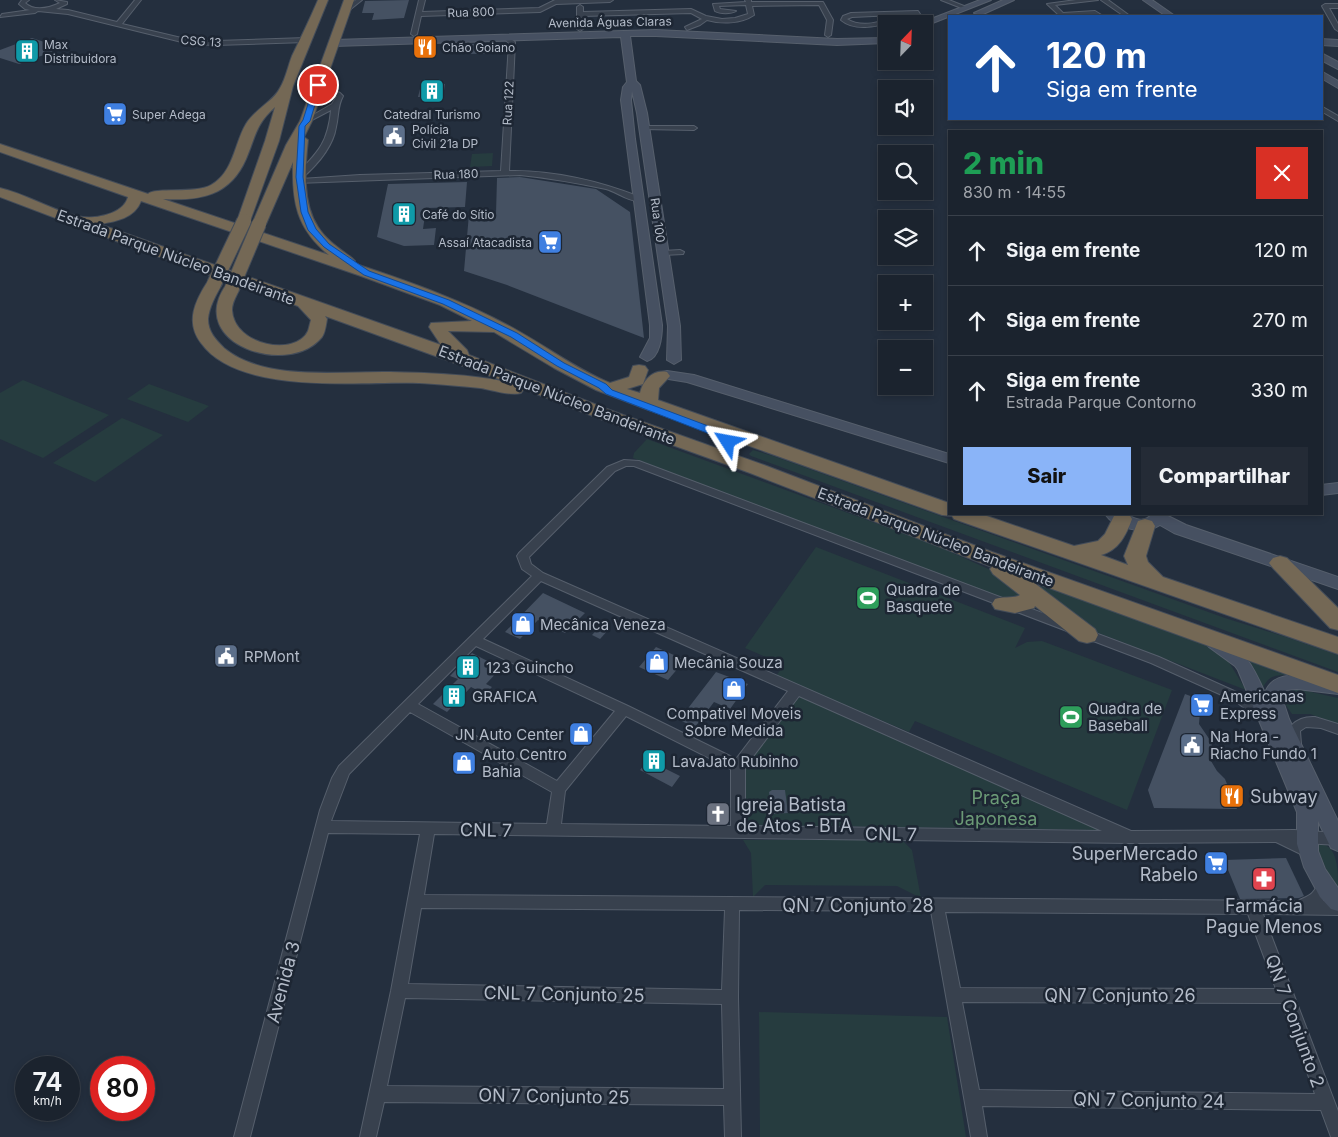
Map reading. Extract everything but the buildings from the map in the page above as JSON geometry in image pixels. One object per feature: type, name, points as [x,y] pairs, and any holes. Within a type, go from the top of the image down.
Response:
[{"type":"highway","points":[[323,0],[311,31],[298,56],[298,88],[304,123],[300,179],[304,212],[312,230],[326,246],[366,273]]},
{"type":"highway","points":[[347,6],[335,39],[298,88],[272,141],[244,221],[204,304],[200,318],[201,329],[207,340],[216,352],[244,367],[276,374],[299,377],[376,376],[477,382],[540,396],[591,413],[609,416]]},
{"type":"highway","points":[[129,192],[179,195],[200,193],[218,188],[232,174],[247,135],[256,120],[298,88]]},
{"type":"highway","points":[[304,123],[259,224],[224,312],[226,322],[241,340],[263,349],[279,350],[293,348],[314,336],[318,330],[319,318],[304,304]]},
{"type":"highway","name":"Estrada Parque Núcleo Bandeirante","points":[[0,148],[446,302],[504,330],[560,364],[606,388],[948,510]]},
{"type":"highway","name":"Estrada Parque Núcleo Bandeirante","points":[[0,192],[68,219],[304,304],[467,360],[609,416],[757,469],[984,557],[1338,686]]},
{"type":"highway","points":[[68,219],[90,221],[115,216],[126,211],[134,203],[135,197],[129,192]]},
{"type":"highway","points":[[437,328],[448,316],[449,308],[446,302]]},
{"type":"highway","points":[[392,333],[412,334],[437,328],[464,325],[504,330]]},
{"type":"highway","points":[[437,328],[445,340],[467,360]]},
{"type":"highway","points":[[643,363],[637,380],[606,388],[609,392],[727,438],[728,442],[724,446],[703,450]]},
{"type":"highway","points":[[649,404],[650,388],[669,370]]},
{"type":"highway","points":[[757,469],[744,461],[745,452],[751,446],[767,445]]},
{"type":"highway","name":"Estrada Parque Núcleo Bandeirante","points":[[964,515],[1338,646]]},
{"type":"highway","points":[[1072,553],[1098,550],[1108,546],[1115,515]]},
{"type":"highway","points":[[1155,519],[1135,556],[1139,566],[1157,582]]},
{"type":"highway","points":[[984,557],[1087,636]]},
{"type":"highway","points":[[1280,563],[1338,622]]},
{"type":"highway","points":[[1003,604],[1015,605],[1026,602],[1032,593]]},
{"type":"street","points":[[118,24],[138,0]]},
{"type":"street","points":[[347,6],[359,0]]},
{"type":"street","points":[[414,34],[422,0]]},
{"type":"street","name":"Rua 800","points":[[420,14],[541,10],[552,2],[610,0]]},
{"type":"street","points":[[944,0],[968,12],[1010,0]]},
{"type":"street","points":[[968,12],[987,0]]},
{"type":"street","points":[[1062,15],[1050,4],[1066,1],[1096,0]]},
{"type":"street","points":[[1104,0],[1125,15]]},
{"type":"street","points":[[1139,0],[1161,15]]},
{"type":"street","points":[[1147,0],[1170,15]]},
{"type":"street","points":[[1,17],[57,8],[62,1],[98,19]]},
{"type":"street","points":[[579,1],[581,14],[580,29]]},
{"type":"street","points":[[1,17],[22,2],[42,10],[63,11],[98,19]]},
{"type":"street","points":[[581,14],[691,11],[706,18],[748,17],[751,14],[752,2]]},
{"type":"street","points":[[737,11],[718,11],[715,5],[752,2],[820,2],[830,20],[828,35]]},
{"type":"street","points":[[726,4],[729,11]]},
{"type":"street","points":[[1338,6],[1328,5],[1325,7],[1338,29]]},
{"type":"street","points":[[1111,11],[1119,11]]},
{"type":"street","points":[[844,20],[851,15],[918,13]]},
{"type":"street","points":[[830,20],[844,20],[853,25],[870,24],[895,18],[900,14]]},
{"type":"street","points":[[1081,15],[1099,14]]},
{"type":"street","points":[[933,21],[948,17]]},
{"type":"street","points":[[684,31],[706,18]]},
{"type":"street","name":"CSG 13","points":[[98,19],[178,40],[200,43],[306,40]]},
{"type":"street","points":[[933,30],[948,24]]},
{"type":"street","points":[[933,27],[937,28]]},
{"type":"street","name":"Avenida Águas Claras","points":[[383,38],[414,34],[580,29],[878,37]]},
{"type":"street","name":"Avenida Águas Claras","points":[[335,39],[505,37],[684,31]]},
{"type":"street","name":"Avenida Águas Claras","points":[[714,32],[837,42],[878,38]]},
{"type":"street","name":"Rua 100","points":[[625,34],[632,82],[640,104],[674,326],[669,370]]},
{"type":"street","name":"Rua 122","points":[[505,37],[510,39],[512,44],[505,173]]},
{"type":"street","points":[[1323,42],[1338,43]]},
{"type":"street","points":[[1323,57],[1338,66]]},
{"type":"street","points":[[1323,75],[1338,85]]},
{"type":"street","name":"Rua 100","points":[[632,82],[626,100],[656,338],[643,363]]},
{"type":"street","points":[[298,88],[338,94],[340,96],[335,105],[333,128],[325,148],[300,179]]},
{"type":"street","points":[[304,123],[335,105]]},
{"type":"street","points":[[1323,109],[1338,118]]},
{"type":"street","points":[[630,139],[645,134],[694,128]]},
{"type":"street","name":"Rua 180","points":[[300,179],[505,173],[549,176],[611,188],[636,184]]},
{"type":"street","name":"Rua 180","points":[[611,188],[638,205]]},
{"type":"street","points":[[638,205],[656,210]]},
{"type":"street","points":[[663,253],[680,252]]},
{"type":"street","points":[[669,370],[664,356],[643,363],[648,375],[669,370],[689,378],[948,459]]},
{"type":"street","points":[[1130,837],[539,576],[531,572],[523,562],[523,556],[610,469],[629,462],[643,465],[1087,636],[1155,660],[1239,698],[1270,722]]},
{"type":"street","points":[[1323,490],[1338,488]]},
{"type":"street","points":[[1115,515],[1155,519],[1338,583]]},
{"type":"street","name":"Avenida 3","points":[[242,1137],[324,828],[327,810],[339,778],[408,706],[539,576]]},
{"type":"street","points":[[1205,636],[1241,661],[1246,669],[1307,812],[1309,820],[1308,844],[1331,894],[1318,896],[1300,908]]},
{"type":"street","points":[[474,640],[624,709],[738,766]]},
{"type":"street","points":[[1337,841],[1274,705],[1274,692],[1281,684],[1297,682],[1338,686]]},
{"type":"street","points":[[738,833],[738,766],[797,690]]},
{"type":"street","points":[[408,706],[559,789]]},
{"type":"street","points":[[553,831],[559,789],[624,709]]},
{"type":"street","points":[[1294,746],[1294,730],[1302,723],[1314,722],[1338,729]]},
{"type":"street","name":"CNL 7","points":[[324,828],[1277,837],[1308,844],[1337,841]]},
{"type":"street","points":[[368,1137],[399,991],[428,829]]},
{"type":"street","name":"QN 7 Conjunto 28","points":[[416,901],[1254,909],[1338,908]]},
{"type":"street","points":[[732,904],[730,997],[733,1137]]},
{"type":"street","points":[[936,906],[979,1137]]},
{"type":"street","name":"QN 7 Conjunto 2","points":[[1254,909],[1338,1133]]},
{"type":"street","name":"CNL 7 Conjunto 25","points":[[399,991],[730,997]]},
{"type":"street","name":"QN 7 Conjunto 26","points":[[954,995],[1286,996]]},
{"type":"street","name":"ON 7 Conjunto 25","points":[[376,1094],[733,1097]]},
{"type":"street","name":"QN 7 Conjunto 24","points":[[972,1098],[1326,1102]]},
{"type":"green space","points":[[493,153],[492,166],[470,167],[472,154]]},
{"type":"green space","points":[[23,380],[109,415],[43,458],[0,439],[0,393]]},
{"type":"green space","points":[[149,384],[209,406],[188,422],[127,399]]},
{"type":"green space","points":[[122,418],[163,435],[95,482],[53,463]]},
{"type":"green space","points":[[647,439],[935,545],[995,572],[1026,597],[1008,600],[999,597],[633,458],[634,453]]},
{"type":"green space","points":[[753,450],[1225,618],[1338,655],[1338,672],[751,456],[749,454]]},
{"type":"green space","points":[[816,547],[1025,628],[1015,648],[1027,642],[1042,641],[1172,690],[1127,810],[915,721],[909,732],[776,676],[784,665],[745,648]]},
{"type":"green space","points":[[1017,574],[1210,647],[1227,659],[1246,690],[1096,632]]},
{"type":"green space","points":[[1241,656],[1290,675],[1273,677],[1267,681],[1262,690]]},
{"type":"green space","points":[[1298,689],[1338,698],[1338,724],[1310,714],[1292,714],[1281,698],[1289,691]]},
{"type":"green space","name":"Praça Japonesa","points":[[801,697],[1099,830],[749,825],[741,811],[746,765],[795,700]]},
{"type":"green space","points":[[743,840],[902,840],[912,850],[921,898],[897,886],[765,885],[753,897],[751,853]]},
{"type":"green space","points":[[1320,844],[1326,845],[1334,854],[1338,887],[1331,880],[1318,852],[1317,847]]},
{"type":"green space","points":[[759,1012],[947,1017],[966,1137],[760,1137]]},
{"type":"place","name":"Chão Goiano","points":[[425,47]]},
{"type":"place","name":"Max Distribuidora","points":[[27,51]]},
{"type":"place","name":"Catedral Turismo","points":[[432,91]]},
{"type":"place","name":"Super Adega","points":[[115,114]]},
{"type":"place","name":"Polícia Civil 21a DP","points":[[394,136]]},
{"type":"place","name":"Café do Sítio","points":[[404,214]]},
{"type":"place","name":"Assaí Atacadista","points":[[550,242]]},
{"type":"place","name":"Quadra de Basquete","points":[[868,598]]},
{"type":"place","name":"Mecânica Veneza","points":[[523,624]]},
{"type":"place","name":"RPMont","points":[[226,656]]},
{"type":"place","name":"Mecânia Souza","points":[[657,662]]},
{"type":"place","name":"123 Guincho","points":[[468,667]]},
{"type":"place","name":"Compativel Moveis Sobre Medida","points":[[734,689]]},
{"type":"place","name":"GRAFICA","points":[[454,696]]},
{"type":"place","name":"Americanas Express","points":[[1202,705]]},
{"type":"place","name":"Quadra de Baseball","points":[[1071,717]]},
{"type":"place","name":"JN Auto Center","points":[[581,734]]},
{"type":"place","name":"Na Hora - Riacho Fundo 1","points":[[1192,745]]},
{"type":"place","name":"LavaJato Rubinho","points":[[654,761]]},
{"type":"place","name":"Auto Centro Bahia","points":[[464,763]]},
{"type":"place","name":"Subway","points":[[1232,796]]},
{"type":"place","name":"Igreja Batista de Atos - BTA","points":[[718,814]]},
{"type":"place","name":"SuperMercado Rabelo","points":[[1216,863]]},
{"type":"place","name":"Farmácia Pague Menos","points":[[1264,879]]},
{"type":"route","points":[[318,85],[306,121],[302,126],[299,177],[304,212],[312,230],[326,246],[366,273],[446,302],[514,335],[560,364],[602,386],[609,392],[724,435],[728,442]]}]
